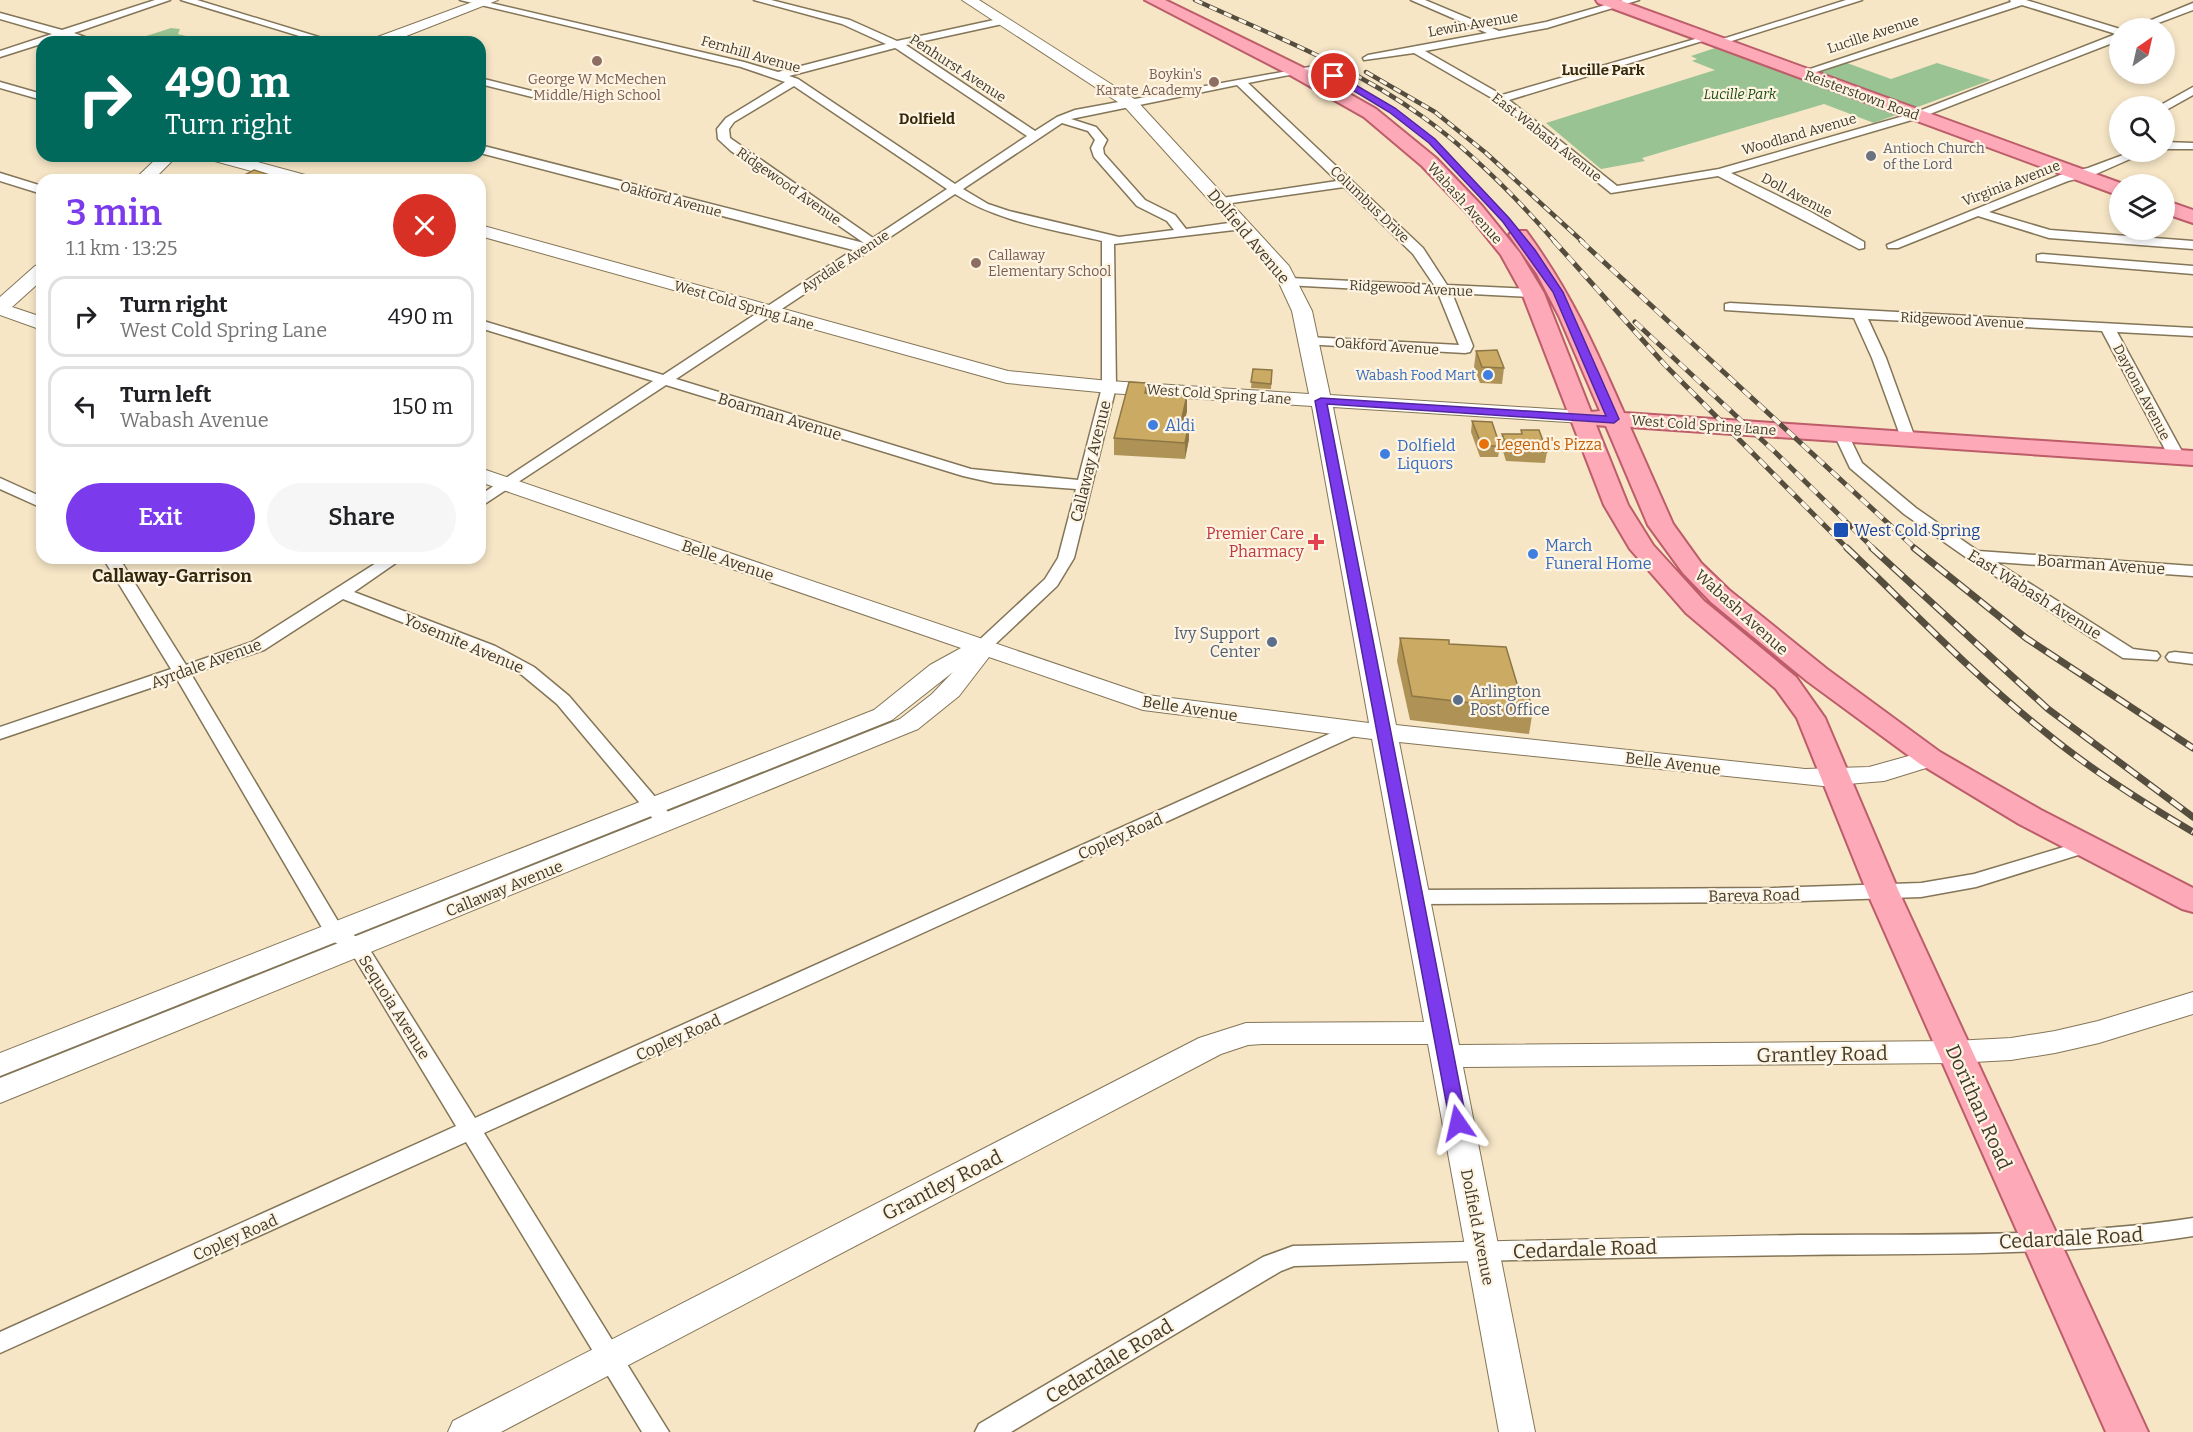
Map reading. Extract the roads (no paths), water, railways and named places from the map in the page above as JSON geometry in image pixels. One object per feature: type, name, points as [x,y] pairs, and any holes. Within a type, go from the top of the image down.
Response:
[{"type":"main road","name":"Wabash Avenue","points":[[1153,0],[1373,98],[1412,125],[1452,160],[1497,208],[1532,252],[1558,292],[1661,525],[1692,568],[1720,597],[1761,632],[1930,758],[1989,794],[2193,902]]},
{"type":"main road","name":"Wabash Avenue","points":[[1179,0],[1306,69],[1370,113],[1429,162],[1495,234],[1510,253],[1533,293],[1616,506],[1643,549],[1663,574],[1695,607],[1786,683],[1799,698],[1837,779]]},
{"type":"main road","name":"Reisterstown Road","points":[[1619,2],[1712,40],[2109,186]]},
{"type":"main road","points":[[2175,210],[2193,217]]},
{"type":"main road","name":"West Cold Spring Lane","points":[[1582,417],[2185,458]]},
{"type":"main road","name":"Dorithan Road","points":[[1837,779],[1853,824],[1954,1052],[2127,1432]]},
{"type":"street","points":[[57,36],[165,0]]},
{"type":"street","points":[[186,0],[309,36]]},
{"type":"street","name":"Fernhill Avenue","points":[[465,0],[486,2],[780,75],[794,81],[955,189],[994,211],[1108,240],[1129,241],[1243,225]]},
{"type":"street","name":"Penhurst Avenue","points":[[760,0],[846,22],[894,45],[1035,136]]},
{"type":"street","name":"Dolfield Avenue","points":[[969,0],[1130,103],[1243,225],[1290,282],[1302,311],[1321,401],[1370,730],[1415,897],[1517,1432]]},
{"type":"street","points":[[1416,0],[1498,34]]},
{"type":"street","points":[[1501,99],[1857,0]]},
{"type":"street","points":[[2018,1],[2109,30]]},
{"type":"street","name":"Lucille Avenue","points":[[1803,73],[2018,1]]},
{"type":"street","points":[[392,36],[486,2]]},
{"type":"street","name":"Lewin Avenue","points":[[1368,58],[1547,25],[1619,2]]},
{"type":"street","points":[[2162,18],[2193,6]]},
{"type":"street","points":[[0,16],[70,36]]},
{"type":"street","points":[[780,75],[894,45],[1003,21]]},
{"type":"street","name":"Woodland Avenue","points":[[1616,190],[1720,172],[1918,116],[2109,38]]},
{"type":"street","points":[[0,54],[36,43]]},
{"type":"street","name":"East Wabash Avenue","points":[[1415,50],[1501,99],[1616,190]]},
{"type":"street","points":[[1130,103],[1306,69]]},
{"type":"street","name":"Ridgewood Avenue","points":[[794,81],[730,120],[722,134],[728,144],[867,246]]},
{"type":"street","points":[[486,82],[532,94]]},
{"type":"street","name":"Columbus Drive","points":[[1240,82],[1406,238],[1428,264],[1444,290],[1466,340],[1465,349]]},
{"type":"street","points":[[0,85],[36,95]]},
{"type":"street","points":[[2175,101],[2193,90]]},
{"type":"street","name":"Ayrdale Avenue","points":[[486,498],[1061,119],[1075,113],[1130,103]]},
{"type":"street","points":[[1061,119],[1096,133],[1101,140],[1097,148],[1098,155],[1141,203],[1171,218],[1183,233]]},
{"type":"street","points":[[2175,145],[2193,146]]},
{"type":"street","name":"Oakford Avenue","points":[[486,151],[867,246]]},
{"type":"street","points":[[150,174],[163,162]]},
{"type":"street","points":[[238,162],[282,174]]},
{"type":"street","name":"Virginia Avenue","points":[[1893,245],[2112,162]]},
{"type":"street","name":"Doll Avenue","points":[[1720,172],[1805,214],[1859,245]]},
{"type":"street","points":[[0,177],[36,188]]},
{"type":"street","points":[[1222,202],[1348,183]]},
{"type":"street","points":[[1978,212],[2049,234],[2193,245]]},
{"type":"street","name":"West Cold Spring Lane","points":[[486,232],[996,375],[1044,382],[1109,387],[1582,417]]},
{"type":"street","name":"Callaway Avenue","points":[[0,1090],[347,940],[896,720],[925,713],[962,678],[982,647],[1040,594],[1066,558],[1109,387],[1108,240]]},
{"type":"street","points":[[2042,258],[2193,270]]},
{"type":"street","points":[[36,275],[3,301],[36,320]]},
{"type":"street","name":"Ridgewood Avenue","points":[[1290,282],[1533,293]]},
{"type":"street","name":"Ridgewood Avenue","points":[[1730,307],[1860,316],[2193,332]]},
{"type":"street","points":[[1860,316],[1879,357],[1908,438]]},
{"type":"street","name":"Boarman Avenue","points":[[486,326],[980,476],[1084,484]]},
{"type":"street","name":"Daytona Avenue","points":[[2107,327],[2185,458]]},
{"type":"street","name":"Oakford Avenue","points":[[1308,341],[1465,349]]},
{"type":"street","name":"East Wabash Avenue","points":[[1841,434],[1855,465],[1866,477],[1973,555],[2129,654],[2151,656]]},
{"type":"street","name":"Belle Avenue","points":[[486,477],[1143,702],[1370,730],[1837,779],[1886,774],[1930,758]]},
{"type":"street","points":[[0,483],[36,500]]},
{"type":"street","name":"Boarman Avenue","points":[[1973,555],[2193,571]]},
{"type":"street","name":"Sequoia Avenue","points":[[115,564],[347,940],[471,1130],[656,1432]]},
{"type":"street","name":"Ayrdale Avenue","points":[[0,733],[258,646],[386,564]]},
{"type":"street","name":"Yosemite Avenue","points":[[342,593],[489,650],[528,671],[563,700],[659,814]]},
{"type":"street","points":[[2175,657],[2193,659]]},
{"type":"street","name":"Copley Road","points":[[0,1343],[471,1130],[1370,730]]},
{"type":"street","name":"Bareva Road","points":[[1415,897],[1921,890],[1976,880],[2087,846]]},
{"type":"street","name":"Callaway Avenue","points":[[0,1065],[347,940]]},
{"type":"street","name":"Grantley Road","points":[[466,1432],[1210,1046],[1246,1034],[1262,1033],[1443,1045],[1954,1052],[2011,1049],[2055,1042],[2099,1032],[2193,1003]]},
{"type":"street","name":"Cedardale Road","points":[[988,1432],[1272,1264],[1293,1256],[1639,1247],[2040,1242],[2137,1236],[2193,1227]]},
{"type":"railway","points":[[1195,0],[1341,67],[1397,99],[1476,160],[1525,208],[1555,242]]},
{"type":"railway","points":[[1366,72],[1435,112],[1486,153],[1583,242]]},
{"type":"railway","points":[[1554,241],[1665,365],[1847,548]]},
{"type":"railway","points":[[1581,241],[1916,549]]},
{"type":"railway","points":[[1635,322],[1776,453],[1874,549]]},
{"type":"railway","points":[[1847,548],[1968,666],[2019,711],[2099,772],[2193,832]]},
{"type":"railway","points":[[1872,548],[2048,709],[2193,817]]},
{"type":"railway","points":[[1914,548],[2026,638],[2193,748]]},
{"type":"place","name":"George W McMechen Middle/High School","points":[[597,61]]},
{"type":"place","name":"Boykin's Karate Academy","points":[[1214,82]]},
{"type":"place","name":"Antioch Church of the Lord","points":[[1871,156]]},
{"type":"place","name":"Callaway Elementary School","points":[[976,263]]},
{"type":"place","name":"Wabash Food Mart","points":[[1488,375]]},
{"type":"place","name":"Aldi","points":[[1153,425]]},
{"type":"place","name":"Legend's Pizza","points":[[1484,444]]},
{"type":"place","name":"Dolfield Liquors","points":[[1385,454]]},
{"type":"place","name":"West Cold Spring","points":[[1841,530]]},
{"type":"place","name":"Premier Care Pharmacy","points":[[1316,542]]},
{"type":"place","name":"March Funeral Home","points":[[1533,554]]},
{"type":"place","name":"Ivy Support Center","points":[[1272,642]]},
{"type":"place","name":"Arlington Post Office","points":[[1458,700]]},
{"type":"district","name":"Lucille Park","points":[[1603,70]]},
{"type":"district","name":"Dolfield","points":[[927,119]]},
{"type":"district","name":"Callaway-Garrison","points":[[172,576]]}]
